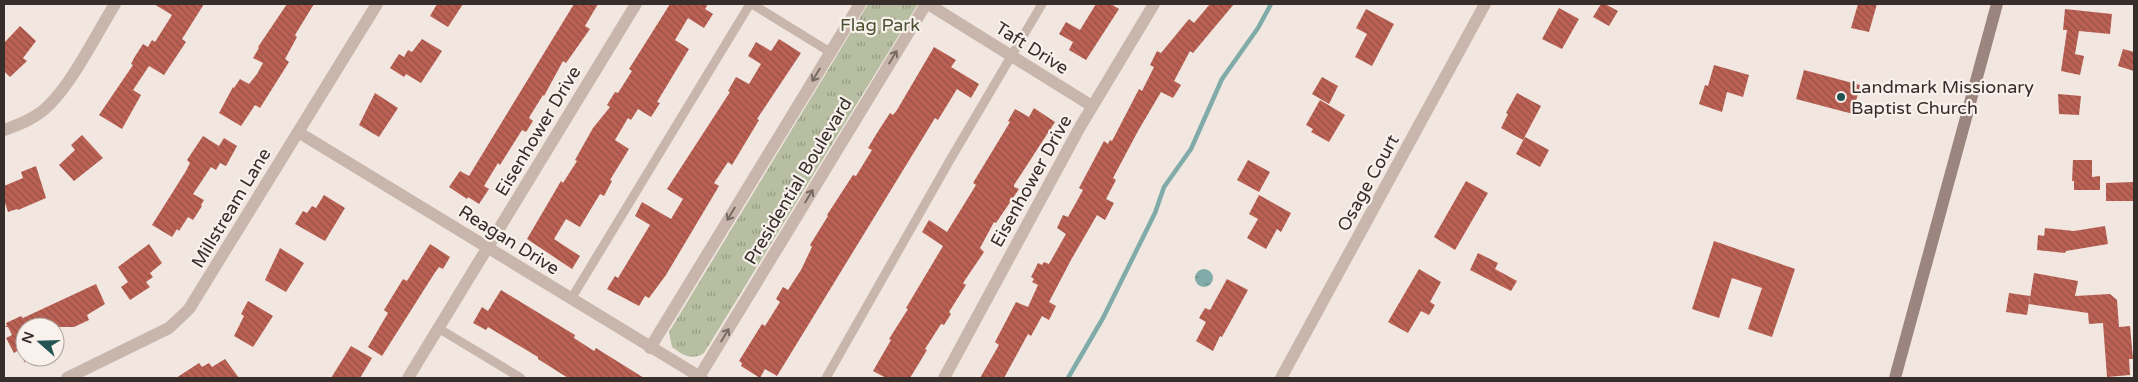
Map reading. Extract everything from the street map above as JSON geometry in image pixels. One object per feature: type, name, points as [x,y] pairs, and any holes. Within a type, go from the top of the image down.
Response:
[{"type":"main road","points":[[1895,378],[1997,4]]},
{"type":"street","points":[[4,130],[25,123],[50,104],[70,78],[115,4]]},
{"type":"street","name":"Millstream Lane","points":[[67,378],[155,336],[169,328],[189,309],[377,4]]},
{"type":"street","name":"Eisenhower Drive","points":[[408,378],[636,4]]},
{"type":"street","points":[[650,348],[860,4]]},
{"type":"street","name":"Taft Drive","points":[[927,4],[1092,106]]},
{"type":"street","name":"Presidential Boulevard","points":[[700,378],[927,4]]},
{"type":"street","name":"Eisenhower Drive","points":[[944,378],[1092,106],[1154,4]]},
{"type":"street","name":"Osage Court","points":[[1281,378],[1485,4]]},
{"type":"street","name":"Reagan Drive","points":[[298,132],[700,378]]},
{"type":"lane","points":[[571,298],[751,4],[830,52]]},
{"type":"lane","points":[[826,378],[1042,4]]},
{"type":"lane","points":[[438,328],[521,378]]},
{"type":"green space","name":"Flag Park","points":[[868,4],[918,4],[704,353],[695,357],[684,355],[672,347],[669,332]]},
{"type":"water","points":[[1200,269],[1208,269],[1213,274],[1211,285],[1200,287],[1195,282],[1195,274]]},
{"type":"building","points":[[154,4],[204,4],[182,39],[186,42],[164,75],[149,66],[133,90],[141,95],[122,129],[99,115],[133,65],[131,64],[143,44],[148,47],[152,40],[155,42],[172,15]]},
{"type":"building","points":[[287,4],[314,4],[295,35],[297,37],[285,59],[289,62],[260,108],[255,105],[241,126],[219,113],[233,87],[240,79],[249,84],[257,74],[263,63],[253,58],[258,47]]},
{"type":"building","points":[[437,4],[463,4],[448,27],[430,16]]},
{"type":"building","points":[[574,4],[598,4],[585,26],[590,29],[566,63],[563,61],[544,96],[530,116],[529,118],[533,121],[526,132],[522,130],[500,165],[498,163],[484,186],[489,189],[479,204],[468,197],[467,199],[449,187],[460,171],[469,176]]},
{"type":"building","points":[[670,4],[708,4],[705,9],[713,14],[704,28],[688,18],[675,40],[689,49],[657,102],[660,103],[651,117],[638,109],[631,120],[628,118],[615,140],[629,149],[610,180],[612,181],[604,196],[600,194],[580,227],[566,219],[554,239],[580,256],[572,269],[527,239],[561,181],[563,183],[577,161],[575,160],[593,128],[610,107],[607,105],[615,92],[618,93],[632,71],[629,69]]},
{"type":"building","points":[[1096,4],[1111,4],[1119,9],[1086,60],[1069,50],[1073,42],[1059,34],[1066,22],[1080,30]]},
{"type":"building","points":[[1210,4],[1234,4],[1193,53],[1190,51],[1174,81],[1181,85],[1173,98],[1161,92],[1138,131],[1113,178],[1116,180],[1106,199],[1114,203],[1105,220],[1097,215],[1071,260],[1049,302],[1056,306],[1049,320],[1042,316],[1031,336],[1028,334],[1004,378],[980,378],[999,345],[995,342],[1016,302],[1028,307],[1038,285],[1032,282],[1034,279],[1031,277],[1038,263],[1042,265],[1044,262],[1049,264],[1066,234],[1057,228],[1063,215],[1068,217],[1083,190],[1079,188],[1104,141],[1108,144],[1110,140],[1112,141],[1139,89],[1142,91],[1154,67],[1150,65],[1157,51],[1161,53],[1189,19],[1194,23]]},
{"type":"building","points":[[1601,4],[1605,4],[1618,11],[1609,26],[1593,17]]},
{"type":"building","points":[[1858,4],[1877,4],[1869,32],[1851,28]]},
{"type":"building","points":[[1559,8],[1579,19],[1562,49],[1542,39]]},
{"type":"building","points":[[1366,9],[1394,24],[1372,66],[1355,57],[1367,34],[1356,28]]},
{"type":"building","points":[[2065,9],[2112,14],[2110,34],[2079,31],[2075,54],[2084,56],[2080,75],[2061,71],[2067,30],[2063,30]]},
{"type":"building","points":[[20,26],[36,41],[23,58],[27,61],[10,77],[4,71],[4,43]]},
{"type":"building","points":[[422,39],[442,51],[421,83],[406,74],[404,77],[390,68],[399,54],[404,57],[408,50],[412,52]]},
{"type":"building","points":[[779,39],[801,53],[757,119],[759,120],[732,165],[728,162],[714,183],[719,186],[666,275],[649,298],[645,296],[639,306],[607,289],[615,276],[618,278],[650,225],[635,216],[642,202],[671,219],[683,199],[667,189],[730,92],[728,91],[736,77],[749,84],[761,64],[748,56],[756,42],[771,51]]},
{"type":"building","points":[[934,47],[956,60],[951,67],[979,84],[971,98],[957,89],[938,120],[935,118],[777,376],[765,369],[760,378],[741,366],[742,363],[739,361],[762,324],[765,326],[780,302],[776,299],[783,287],[788,290],[801,270],[812,247],[810,245],[827,215],[853,175],[856,176],[872,150],[868,148],[877,133],[890,113],[893,115],[897,110]]},
{"type":"building","points":[[2123,49],[2134,52],[2134,71],[2118,66]]},
{"type":"building","points":[[1714,65],[1749,75],[1743,97],[1727,92],[1722,112],[1699,104],[1705,85],[1708,86]]},
{"type":"building","points":[[1804,70],[1860,85],[1853,114],[1796,99]]},
{"type":"building","points":[[1322,77],[1338,86],[1329,104],[1312,94]]},
{"type":"building","points":[[375,93],[398,108],[379,137],[359,125]]},
{"type":"building","points":[[1517,93],[1541,106],[1523,140],[1501,128],[1508,114],[1506,113]]},
{"type":"building","points":[[2058,94],[2081,96],[2079,115],[2059,114]]},
{"type":"building","points":[[1320,100],[1345,115],[1329,142],[1311,132],[1313,129],[1306,125]]},
{"type":"building","points":[[1034,108],[1055,122],[1014,185],[1014,187],[1019,189],[996,223],[994,222],[980,248],[984,252],[963,283],[966,285],[949,312],[951,314],[944,325],[941,324],[910,378],[886,378],[873,371],[891,340],[889,339],[908,309],[906,308],[943,246],[922,232],[929,220],[947,232],[976,185],[973,183],[1010,122],[1008,121],[1015,109],[1029,117]]},
{"type":"building","points":[[82,135],[103,158],[74,181],[59,165],[75,150],[71,145]]},
{"type":"building","points":[[203,136],[219,146],[224,138],[237,146],[226,166],[220,163],[216,170],[211,167],[193,194],[204,200],[202,206],[193,220],[188,217],[179,231],[177,229],[172,237],[152,225],[186,171],[190,163],[187,160]]},
{"type":"building","points":[[1525,137],[1549,150],[1540,167],[1516,154]]},
{"type":"building","points":[[1248,160],[1270,172],[1259,192],[1237,180]]},
{"type":"building","points":[[2073,160],[2092,160],[2092,177],[2100,176],[2100,190],[2074,190],[2074,181],[2072,181]]},
{"type":"building","points":[[36,166],[46,198],[18,210],[8,212],[4,200],[4,186],[23,178],[21,172]]},
{"type":"building","points":[[1466,181],[1488,193],[1455,250],[1434,237]]},
{"type":"building","points":[[2134,182],[2134,201],[2106,201],[2106,183]]},
{"type":"building","points":[[324,195],[345,208],[325,241],[295,224],[303,211],[307,213],[312,206],[316,208]]},
{"type":"building","points":[[1259,195],[1291,213],[1281,232],[1277,229],[1266,249],[1247,238],[1258,219],[1249,214]]},
{"type":"building","points":[[2105,226],[2108,244],[2066,251],[2065,253],[2037,250],[2038,235],[2044,236],[2045,228],[2074,231]]},
{"type":"building","points":[[1714,241],[1795,269],[1772,337],[1748,329],[1762,288],[1732,278],[1719,318],[1692,309]]},
{"type":"building","points":[[149,244],[162,263],[150,273],[153,277],[146,282],[150,287],[130,300],[121,287],[128,282],[118,267]]},
{"type":"building","points":[[430,244],[450,257],[443,269],[439,267],[434,274],[382,356],[368,347],[388,313],[384,310],[403,279],[407,281]]},
{"type":"building","points":[[280,248],[304,263],[286,292],[265,280]]},
{"type":"building","points":[[1478,253],[1498,263],[1495,269],[1517,281],[1511,291],[1470,270]]},
{"type":"building","points":[[1419,269],[1441,282],[1430,302],[1435,305],[1429,315],[1421,311],[1408,333],[1388,322]]},
{"type":"building","points":[[2034,273],[2078,281],[2075,296],[2110,294],[2117,300],[2119,327],[2130,326],[2133,359],[2129,359],[2130,375],[2107,377],[2103,323],[2089,324],[2088,313],[2029,304]]},
{"type":"building","points":[[1227,279],[1248,290],[1213,351],[1196,341],[1206,322],[1199,318],[1205,308],[1210,310]]},
{"type":"building","points":[[96,284],[105,304],[87,315],[89,320],[74,327],[65,327],[65,317],[25,317]]},
{"type":"building","points":[[501,290],[575,335],[574,338],[594,351],[596,348],[644,378],[568,378],[538,359],[538,357],[488,327],[486,330],[473,323],[482,307],[488,311]]},
{"type":"building","points":[[2009,293],[2030,296],[2027,315],[2006,312]]},
{"type":"building","points":[[248,301],[273,316],[253,347],[234,336],[244,316],[241,314]]},
{"type":"building","points":[[15,319],[14,353],[6,338],[12,335],[8,327],[4,327],[7,326],[6,323]]},
{"type":"building","points":[[351,346],[372,358],[360,378],[331,378]]},
{"type":"building","points":[[225,359],[239,378],[176,378],[199,363],[202,367],[209,363],[212,367]]},
{"type":"waterway","points":[[1068,378],[1103,318],[1155,213],[1164,187],[1191,149],[1222,79],[1258,28],[1271,4]]},
{"type":"place","name":"Landmark Missionary Baptist Church","points":[[1841,97]]}]
